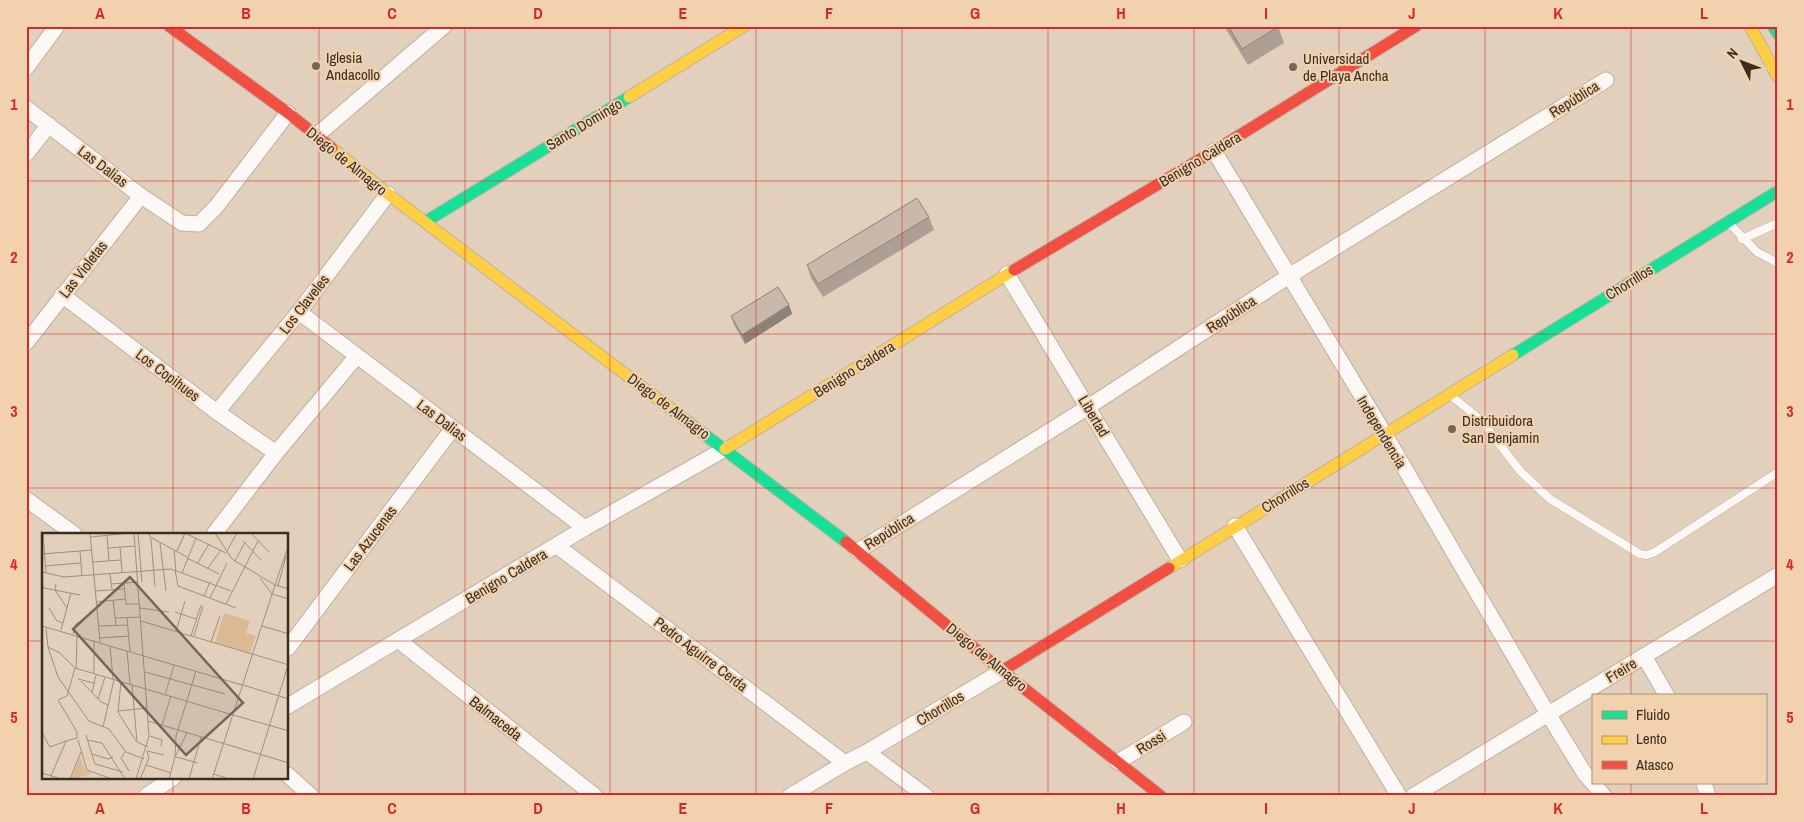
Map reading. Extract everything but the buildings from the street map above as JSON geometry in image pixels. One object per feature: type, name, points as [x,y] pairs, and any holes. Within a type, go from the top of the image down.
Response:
[{"type":"street","points":[[26,68],[57,26]]},
{"type":"street","name":"Diego de Almagro","points":[[169,26],[288,113],[388,194],[858,551],[1158,795]]},
{"type":"street","points":[[316,136],[444,26]]},
{"type":"street","name":"Santo Domingo","points":[[425,222],[744,26]]},
{"type":"street","name":"Benigno Caldera","points":[[290,701],[398,640],[585,528],[725,449],[1008,274],[1214,151],[1416,26]]},
{"type":"street","points":[[1750,26],[1778,77]]},
{"type":"street","points":[[1773,26],[1778,34]]},
{"type":"street","name":"República","points":[[858,551],[1088,407],[1288,276],[1606,80]]},
{"type":"street","name":"Las Dalias","points":[[26,108],[141,196],[182,223],[199,224],[216,207],[288,113]]},
{"type":"street","points":[[26,154],[49,125]]},
{"type":"street","name":"Independencia","points":[[1214,151],[1384,434],[1548,714],[1585,774],[1592,782]]},
{"type":"street","name":"Chorrillos","points":[[790,796],[867,752],[1002,670],[1778,191]]},
{"type":"street","name":"Los Claveles","points":[[217,412],[299,312],[388,194]]},
{"type":"street","name":"Las Violetas","points":[[26,343],[141,196]]},
{"type":"street","name":"Libertad","points":[[1008,274],[1180,560]]},
{"type":"street","name":"Los Copihues","points":[[62,295],[217,412],[276,453]]},
{"type":"street","name":"Las Dalias","points":[[299,312],[356,357],[585,528]]},
{"type":"street","points":[[215,533],[276,453],[356,357]]},
{"type":"street","name":"Las Azucenas","points":[[289,647],[453,428]]},
{"type":"street","points":[[26,499],[73,533]]},
{"type":"street","points":[[1234,526],[1399,796]]},
{"type":"street","name":"Pedro Aguirre Cerda","points":[[557,546],[845,763]]},
{"type":"street","name":"Freire","points":[[1413,796],[1777,578]]},
{"type":"street","name":"Balmaceda","points":[[398,640],[595,796]]},
{"type":"street","points":[[1644,656],[1666,694]]},
{"type":"street","name":"Rossi","points":[[1118,762],[1184,722]]},
{"type":"street","points":[[867,752],[926,796]]},
{"type":"street","points":[[289,777],[311,796]]},
{"type":"street","points":[[146,796],[170,780]]},
{"type":"street","name":"Independencia","points":[[1594,784],[1604,796]]},
{"type":"street","points":[[1704,784],[1708,796]]},
{"type":"lane","points":[[1728,222],[1757,252],[1778,263]]},
{"type":"lane","points":[[1742,238],[1778,223]]},
{"type":"lane","points":[[1448,394],[1481,420],[1521,472],[1550,499],[1640,554],[1646,555],[1655,552],[1778,472]]},
{"type":"traffic: fast","points":[[1773,26],[1778,34]]},
{"type":"traffic: fast","points":[[425,222],[629,97]]},
{"type":"traffic: fast","points":[[1513,355],[1778,191]]},
{"type":"traffic: fast","points":[[671,409],[846,542]]},
{"type":"traffic: slow","points":[[629,97],[744,26]]},
{"type":"traffic: slow","points":[[1750,26],[1778,77]]},
{"type":"traffic: slow","points":[[332,148],[388,194],[671,409]]},
{"type":"traffic: slow","points":[[725,449],[1014,270]]},
{"type":"traffic: slow","points":[[1169,568],[1513,355]]},
{"type":"traffic: jam","points":[[169,26],[288,113],[332,148]]},
{"type":"traffic: jam","points":[[1014,270],[1214,151],[1416,26]]},
{"type":"traffic: jam","points":[[846,542],[1002,671],[1161,796]]},
{"type":"traffic: jam","points":[[1002,671],[1169,568]]},
{"type":"place","name":"Iglesia Andacollo","points":[[316,66]]},
{"type":"place","name":"Universidad de Playa Ancha","points":[[1293,67]]},
{"type":"place","name":"Distribuidora San Benjamin","points":[[1452,429]]}]
